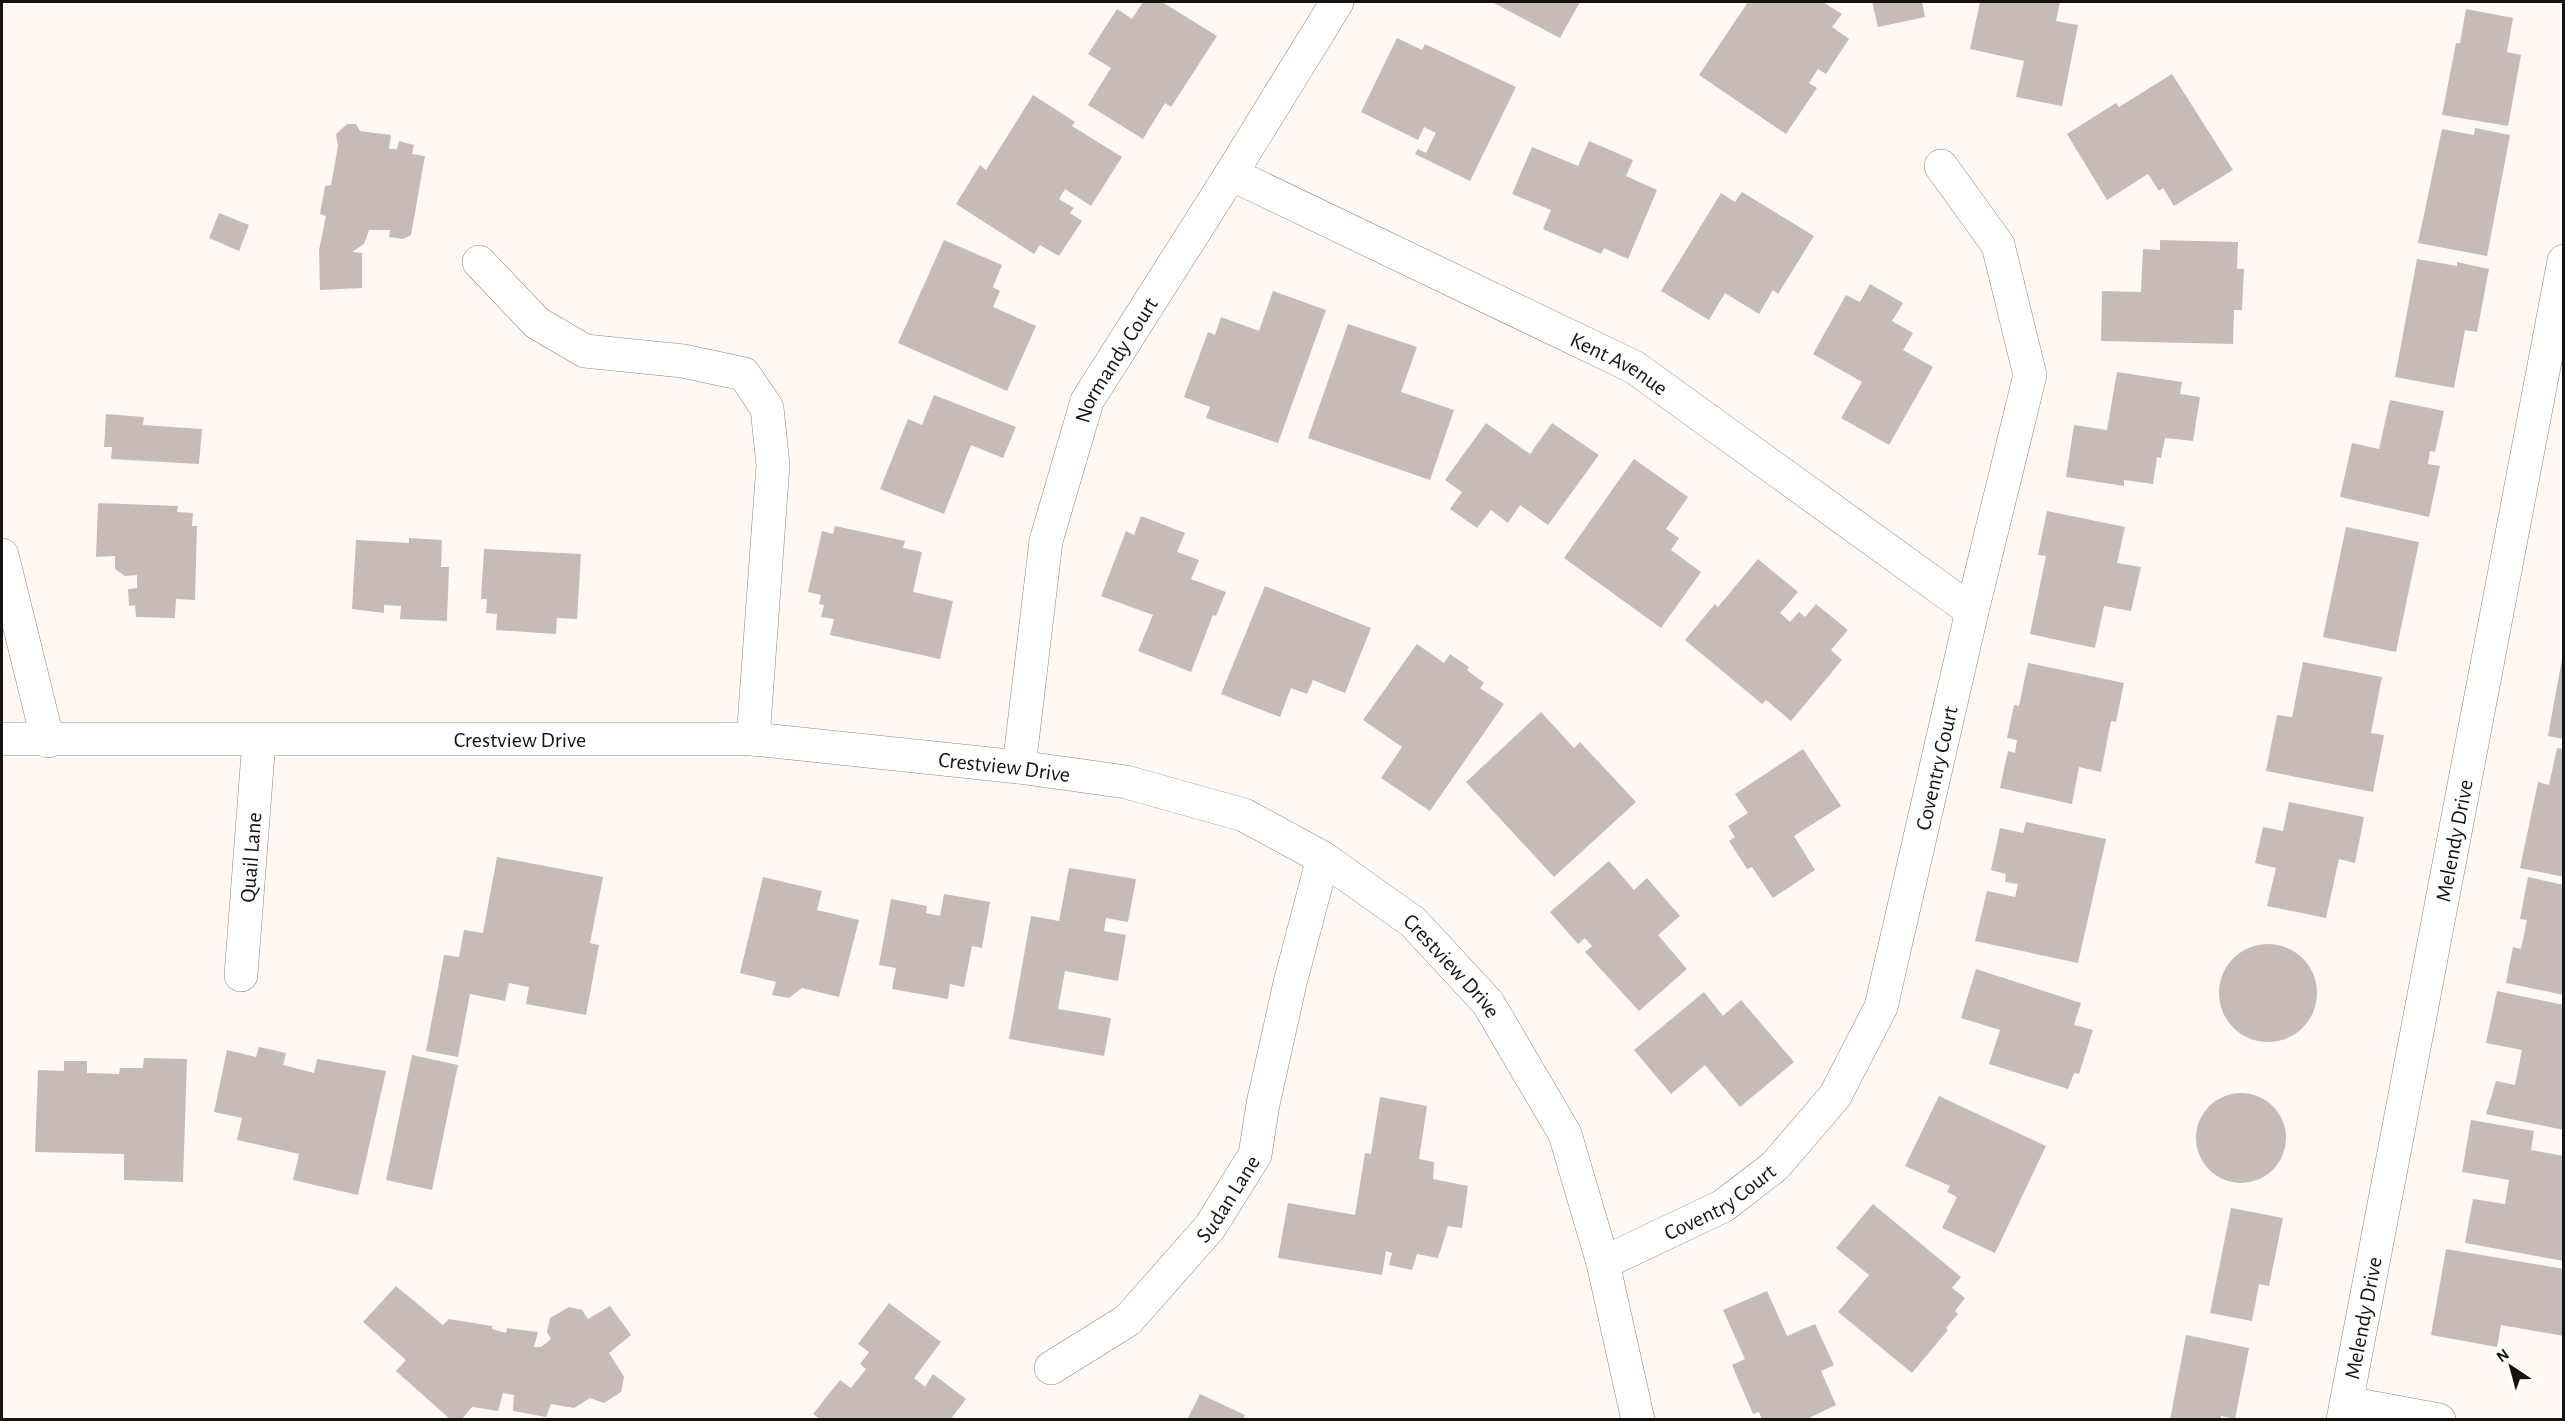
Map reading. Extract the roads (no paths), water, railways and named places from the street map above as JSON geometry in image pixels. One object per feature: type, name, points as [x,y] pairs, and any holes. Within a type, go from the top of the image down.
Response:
[{"type":"street","name":"Normandy Court","points":[[1019,767],[1046,541],[1087,401],[1232,174],[1337,2]]},
{"type":"street","name":"Coventry Court","points":[[1603,1263],[1723,1206],[1775,1166],[1835,1096],[1881,1007],[1972,611],[2030,375],[1998,245],[1941,166]]},
{"type":"street","name":"Kent Avenue","points":[[1232,174],[1634,367],[1972,611]]},
{"type":"street","name":"Melendy Drive","points":[[2345,1411],[2564,261]]},
{"type":"street","points":[[479,262],[537,323],[585,351],[683,361],[744,374],[767,408],[773,465],[753,739]]},
{"type":"street","points":[[2,555],[48,741]]},
{"type":"street","name":"Crestview Drive","points":[[2,740],[753,739],[1019,767],[1126,782],[1244,815],[1323,858],[1413,922],[1488,1003],[1565,1134],[1603,1263],[1638,1419]]},
{"type":"street","name":"Quail Lane","points":[[242,975],[260,740]]},
{"type":"street","name":"Sudan Lane","points":[[1051,1368],[1128,1320],[1210,1227],[1255,1155],[1263,1104],[1287,994],[1323,858]]},
{"type":"street","points":[[2345,1411],[2439,1419]]}]
